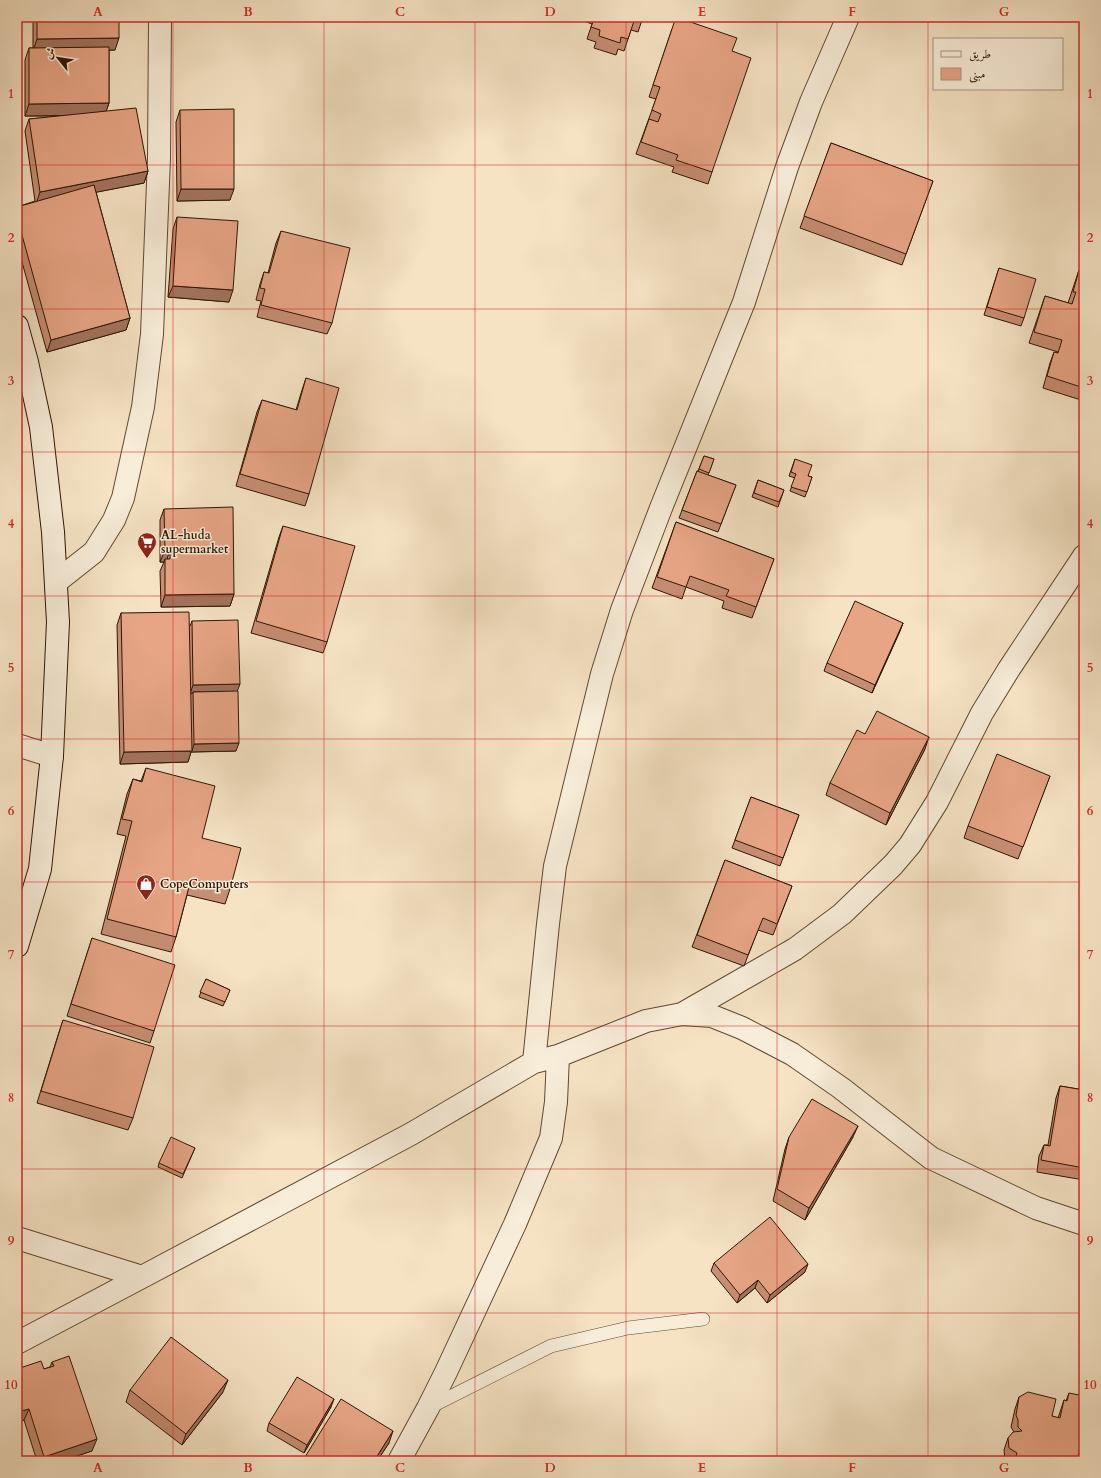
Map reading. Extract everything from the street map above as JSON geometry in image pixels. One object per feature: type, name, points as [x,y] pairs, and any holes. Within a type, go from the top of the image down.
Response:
[{"type":"street","points":[[56,582],[94,552],[114,520],[123,498],[143,407],[152,334],[159,158],[160,17]]},
{"type":"street","points":[[534,1062],[555,866],[602,674],[622,610],[744,302],[787,167],[811,102],[848,17]]},
{"type":"street","points":[[17,326],[27,362],[41,427],[53,532],[58,622],[52,756],[40,869],[17,946]]},
{"type":"street","points":[[682,1014],[795,949],[842,914],[893,865],[910,845],[937,802],[982,713],[1009,669],[1084,556]]},
{"type":"street","points":[[17,744],[52,756]]},
{"type":"street","points":[[17,1343],[411,1134],[534,1062],[558,1056],[646,1022],[682,1014],[712,1016],[742,1028],[786,1051],[841,1088],[931,1158],[1036,1208],[1084,1224]]},
{"type":"street","points":[[399,1461],[428,1408],[515,1224],[551,1138],[556,1102],[558,1056]]},
{"type":"street","points":[[17,1238],[142,1277]]},
{"type":"lane","points":[[428,1408],[551,1346],[628,1328],[703,1319]]},
{"type":"building","points":[[37,17],[119,17],[119,38],[37,39]]},
{"type":"building","points":[[595,17],[643,17],[642,20],[635,18],[628,39],[621,37],[620,43],[599,36],[600,30],[591,27]]},
{"type":"building","points":[[676,17],[737,38],[732,51],[751,58],[712,172],[676,160],[678,155],[641,142],[649,119],[658,122],[661,114],[652,110],[660,87],[653,85]]},
{"type":"building","points":[[109,47],[109,103],[29,104],[29,48]]},
{"type":"building","points":[[136,108],[148,171],[40,192],[29,119]]},
{"type":"building","points":[[234,109],[234,189],[181,189],[180,110]]},
{"type":"building","points":[[831,143],[933,181],[906,254],[804,216]]},
{"type":"building","points":[[94,185],[130,318],[51,340],[17,217],[17,207]]},
{"type":"building","points":[[177,217],[238,221],[233,290],[173,286]]},
{"type":"building","points":[[281,231],[350,248],[332,323],[261,305],[265,289],[260,288],[264,272],[269,273]]},
{"type":"building","points":[[999,268],[1036,279],[1024,318],[987,307]]},
{"type":"building","points":[[1079,270],[1084,272],[1084,388],[1047,376],[1054,352],[1058,353],[1062,340],[1034,332],[1045,296],[1072,304],[1076,292],[1073,292]]},
{"type":"building","points":[[306,378],[339,388],[309,494],[240,474],[262,400],[297,410]]},
{"type":"building","points":[[704,456],[714,459],[709,473],[699,469]]},
{"type":"building","points":[[795,459],[812,465],[808,476],[812,477],[807,492],[791,487],[796,474],[791,472]]},
{"type":"building","points":[[697,471],[736,485],[721,524],[682,510]]},
{"type":"building","points":[[758,480],[784,490],[779,502],[754,493]]},
{"type":"building","points":[[233,507],[234,594],[165,595],[165,559],[170,559],[170,550],[165,550],[164,509]]},
{"type":"building","points":[[676,522],[774,559],[756,607],[726,596],[729,590],[690,576],[686,587],[657,577]]},
{"type":"building","points":[[283,526],[355,546],[327,642],[256,621]]},
{"type":"building","points":[[17,566],[19,566],[17,611]]},
{"type":"building","points":[[855,601],[903,623],[875,685],[827,663]]},
{"type":"building","points":[[189,612],[192,751],[124,752],[121,613]]},
{"type":"building","points":[[238,620],[240,684],[193,685],[192,621]]},
{"type":"building","points":[[238,691],[239,743],[194,744],[193,692]]},
{"type":"building","points":[[877,711],[929,737],[890,813],[830,783],[857,730],[865,734]]},
{"type":"building","points":[[997,754],[1050,776],[1023,847],[968,826]]},
{"type":"building","points":[[146,768],[215,786],[202,838],[241,848],[230,889],[191,879],[176,937],[107,919],[132,821],[122,819],[133,779],[142,782]]},
{"type":"building","points":[[751,797],[799,815],[783,858],[735,840]]},
{"type":"building","points":[[725,860],[792,886],[777,924],[763,918],[748,955],[697,935]]},
{"type":"building","points":[[92,938],[175,965],[154,1031],[71,1004]]},
{"type":"building","points":[[206,979],[230,990],[225,1002],[200,992]]},
{"type":"building","points":[[63,1020],[154,1047],[133,1118],[41,1091]]},
{"type":"building","points":[[1060,1086],[1084,1090],[1084,1168],[1041,1160],[1044,1145],[1050,1146]]},
{"type":"building","points":[[812,1099],[858,1126],[809,1208],[777,1189],[789,1137]]},
{"type":"building","points":[[171,1137],[195,1148],[183,1174],[159,1163]]},
{"type":"building","points":[[770,1217],[808,1264],[770,1295],[758,1280],[740,1295],[714,1263]]},
{"type":"building","points":[[171,1337],[228,1380],[186,1434],[130,1390]]},
{"type":"building","points":[[69,1356],[97,1439],[44,1457],[29,1409],[17,1412],[17,1389],[22,1388],[17,1369],[41,1361],[44,1369],[54,1366],[52,1362]]},
{"type":"building","points":[[297,1377],[334,1399],[307,1445],[269,1423]]},
{"type":"building","points":[[1028,1392],[1056,1399],[1052,1416],[1060,1418],[1064,1400],[1067,1401],[1069,1393],[1084,1396],[1084,1430],[1077,1461],[1015,1461],[1017,1453],[1009,1448],[1008,1438],[1013,1432],[1022,1431],[1018,1427],[1016,1415],[1019,1397]]},
{"type":"building","points":[[341,1399],[393,1431],[374,1461],[312,1461],[305,1457]]},
{"type":"place","name":"AL-huda supermarket","points":[[147,559]]},
{"type":"place","name":"CopeComputers","points":[[146,901]]}]
